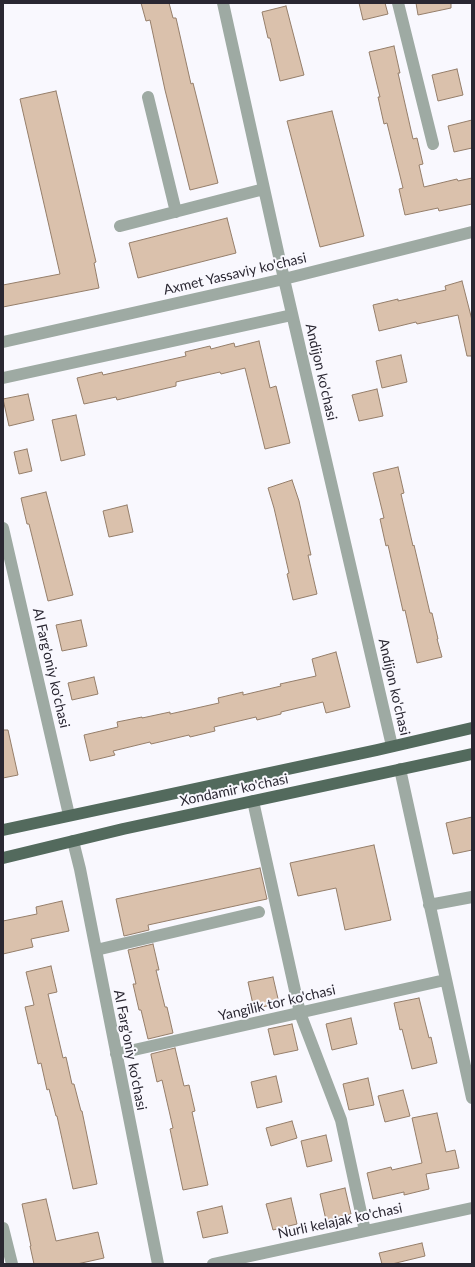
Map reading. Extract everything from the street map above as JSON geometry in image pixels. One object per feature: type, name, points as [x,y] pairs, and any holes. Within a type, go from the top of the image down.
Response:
[{"type":"main road","name":"Xondamir ko'chasi","points":[[3,830],[472,728]]},
{"type":"main road","name":"Xondamir ko'chasi","points":[[3,858],[73,841],[472,754]]},
{"type":"street","name":"Andijon ko'chasi","points":[[223,3],[292,315],[392,746]]},
{"type":"street","points":[[398,3],[433,144]]},
{"type":"street","points":[[148,97],[176,212]]},
{"type":"street","points":[[120,226],[264,189]]},
{"type":"street","name":"Axmet Yassaviy ko'chasi","points":[[3,342],[284,279],[472,232]]},
{"type":"street","points":[[3,378],[292,315]]},
{"type":"street","name":"Al Farg'oniy ko'chasi","points":[[3,528],[70,815]]},
{"type":"street","points":[[400,769],[472,1098]]},
{"type":"street","points":[[254,801],[300,1013],[341,1120],[365,1231]]},
{"type":"street","name":"Al Farg'oniy ko'chasi","points":[[73,841],[80,869],[158,1264]]},
{"type":"street","points":[[429,905],[472,897]]},
{"type":"street","points":[[96,950],[259,912]]},
{"type":"street","name":"Yangilik tor ko'chasi","points":[[116,1054],[445,980]]},
{"type":"street","name":"Nurli kelajak ko'chasi","points":[[213,1264],[472,1208]]},
{"type":"street","points":[[3,1228],[12,1264]]},
{"type":"building","points":[[141,3],[169,3],[173,18],[176,18],[191,84],[193,83],[218,183],[190,190],[165,90],[150,20],[146,21]]},
{"type":"building","points":[[359,3],[385,3],[388,14],[363,20]]},
{"type":"building","points":[[416,3],[451,3],[451,8],[418,15]]},
{"type":"building","points":[[286,6],[304,75],[280,81],[262,12]]},
{"type":"building","points":[[394,46],[400,73],[398,73],[413,139],[417,138],[423,164],[419,165],[424,187],[457,179],[458,181],[472,178],[472,204],[439,211],[438,208],[405,215],[399,189],[403,188],[387,123],[384,124],[378,97],[380,97],[369,52]]},
{"type":"building","points":[[457,69],[463,95],[438,101],[432,75]]},
{"type":"building","points":[[56,91],[96,262],[94,263],[99,288],[3,307],[3,285],[60,274],[20,99]]},
{"type":"building","points":[[332,111],[364,236],[320,247],[287,121]]},
{"type":"building","points":[[472,120],[472,148],[454,152],[448,126]]},
{"type":"building","points":[[227,218],[236,253],[138,278],[129,243]]},
{"type":"building","points":[[462,281],[472,320],[472,356],[467,356],[458,315],[417,324],[416,322],[379,331],[373,305],[446,290],[445,286]]},
{"type":"building","points":[[259,341],[270,388],[276,386],[290,443],[265,449],[245,368],[176,382],[176,386],[117,400],[116,397],[84,404],[77,378],[102,372],[103,375],[186,356],[185,352],[210,346],[211,349],[234,343],[235,347]]},
{"type":"building","points":[[401,355],[407,382],[382,388],[376,361]]},
{"type":"building","points":[[377,389],[383,416],[359,421],[352,395]]},
{"type":"building","points":[[28,394],[34,420],[9,426],[3,399]]},
{"type":"building","points":[[76,415],[85,455],[61,461],[52,420]]},
{"type":"building","points":[[27,449],[32,471],[19,474],[14,452]]},
{"type":"building","points":[[398,467],[404,493],[401,494],[413,546],[414,545],[430,613],[432,613],[442,657],[417,663],[388,545],[386,546],[380,519],[384,518],[373,473]]},
{"type":"building","points":[[292,480],[299,501],[311,555],[308,555],[317,594],[293,600],[287,574],[289,573],[268,488]]},
{"type":"building","points":[[46,492],[73,595],[48,601],[21,498]]},
{"type":"building","points":[[127,505],[133,532],[109,537],[103,511]]},
{"type":"building","points":[[81,620],[87,646],[62,651],[56,625]]},
{"type":"building","points":[[336,652],[350,707],[326,713],[323,702],[281,712],[281,714],[257,720],[256,717],[214,727],[215,731],[190,737],[189,735],[151,744],[150,742],[113,751],[115,755],[90,761],[84,735],[118,727],[117,722],[170,712],[170,714],[219,703],[218,698],[243,692],[243,695],[281,686],[280,684],[316,676],[312,659]]},
{"type":"building","points":[[94,677],[98,694],[72,700],[68,683]]},
{"type":"building","points":[[3,730],[8,730],[18,775],[3,778]]},
{"type":"building","points":[[472,817],[472,850],[453,854],[446,823]]},
{"type":"building","points":[[374,845],[391,920],[345,930],[336,888],[298,896],[290,863]]},
{"type":"building","points":[[260,868],[267,899],[148,925],[149,930],[124,936],[116,899]]},
{"type":"building","points":[[62,901],[69,931],[31,939],[33,947],[3,954],[3,921],[37,914],[36,907]]},
{"type":"building","points":[[153,944],[159,970],[156,970],[173,1033],[148,1039],[133,984],[136,984],[128,950]]},
{"type":"building","points":[[51,966],[57,992],[48,994],[63,1058],[66,1057],[72,1084],[74,1084],[82,1111],[97,1184],[73,1189],[57,1116],[49,1089],[47,1090],[41,1063],[38,1064],[25,1007],[34,1005],[26,972]]},
{"type":"building","points":[[273,977],[279,1003],[254,1009],[248,982]]},
{"type":"building","points":[[419,998],[437,1063],[412,1069],[402,1029],[400,1030],[394,1003]]},
{"type":"building","points":[[351,1018],[357,1044],[332,1050],[326,1024]]},
{"type":"building","points":[[292,1024],[298,1050],[274,1055],[268,1029]]},
{"type":"building","points":[[175,1048],[184,1086],[189,1085],[195,1111],[192,1112],[208,1185],[183,1190],[170,1129],[173,1128],[162,1080],[157,1082],[151,1055]]},
{"type":"building","points":[[276,1076],[282,1102],[257,1108],[251,1082]]},
{"type":"building","points":[[368,1078],[374,1105],[349,1110],[343,1084]]},
{"type":"building","points":[[403,1090],[410,1116],[385,1122],[378,1096]]},
{"type":"building","points":[[437,1113],[446,1152],[455,1150],[459,1168],[426,1174],[429,1189],[404,1195],[404,1192],[373,1199],[367,1173],[391,1167],[392,1170],[422,1163],[412,1118]]},
{"type":"building","points":[[292,1121],[297,1138],[271,1146],[266,1128]]},
{"type":"building","points":[[326,1135],[332,1161],[307,1167],[301,1141]]},
{"type":"building","points":[[345,1188],[351,1214],[326,1220],[320,1194]]},
{"type":"building","points":[[291,1198],[297,1224],[273,1230],[266,1204]]},
{"type":"building","points":[[46,1199],[56,1241],[98,1232],[104,1258],[77,1264],[34,1264],[22,1204]]},
{"type":"building","points":[[222,1206],[228,1233],[203,1238],[197,1212]]},
{"type":"building","points":[[422,1243],[425,1256],[392,1264],[382,1264],[379,1253]]}]
